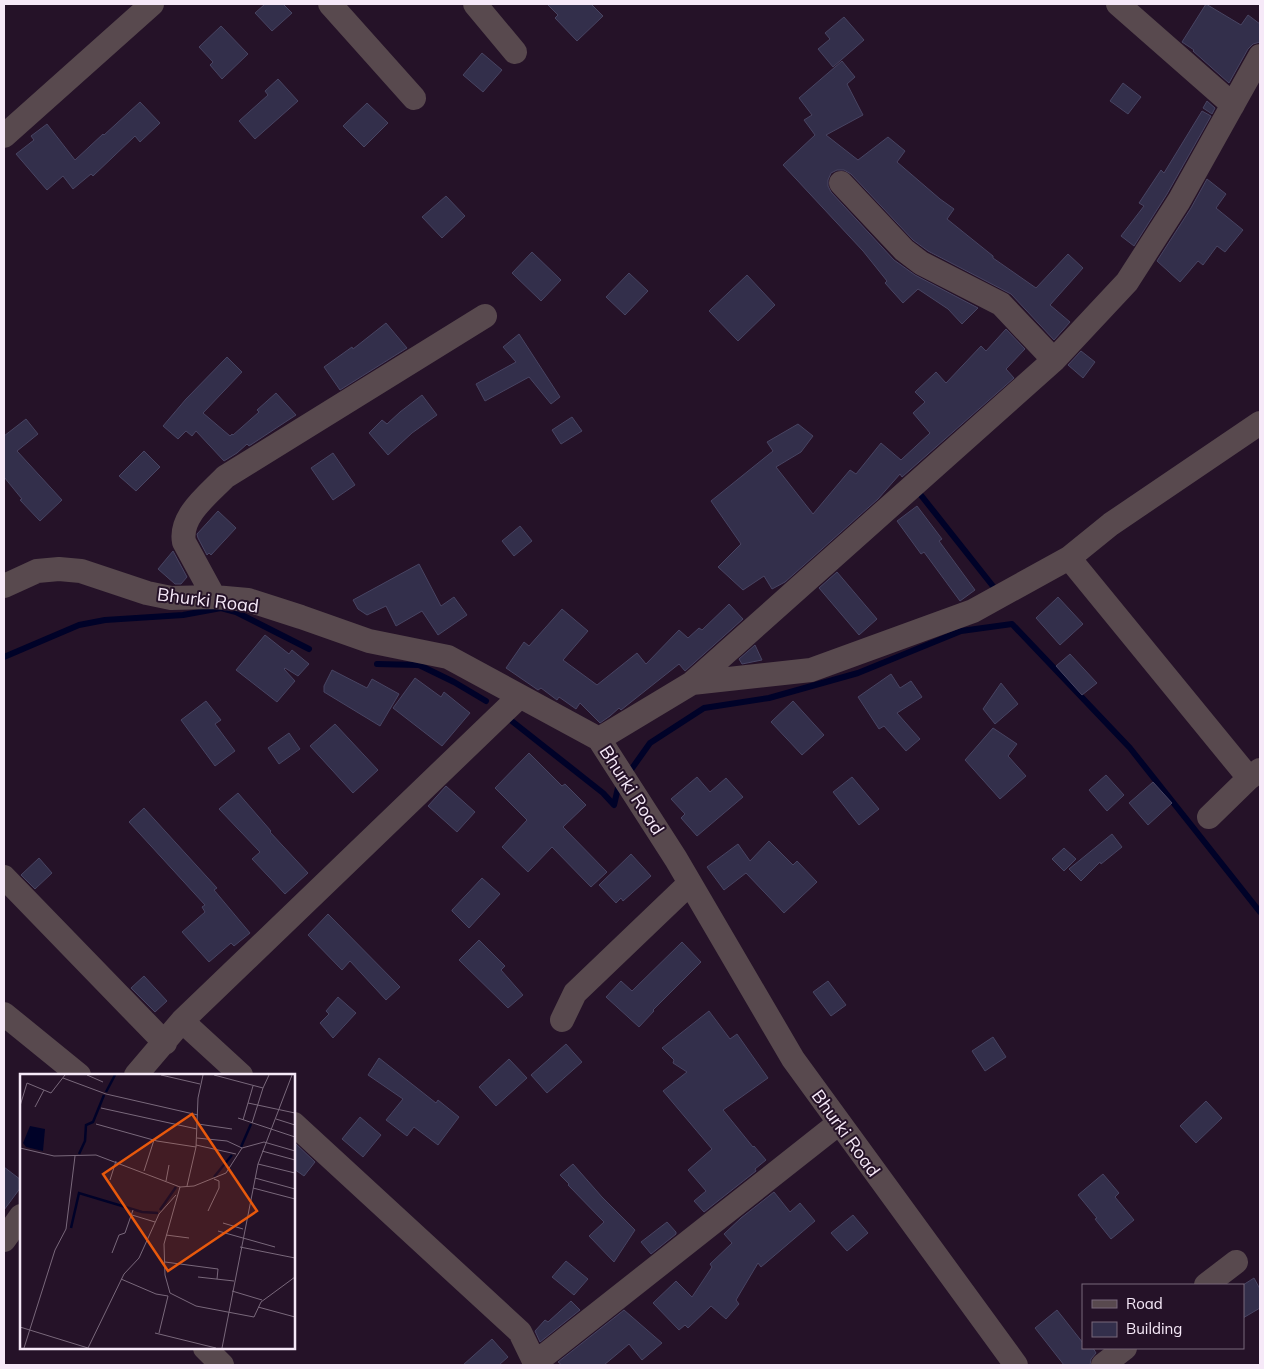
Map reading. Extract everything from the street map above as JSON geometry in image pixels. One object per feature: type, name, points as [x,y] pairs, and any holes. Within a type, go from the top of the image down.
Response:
[{"type":"street","points":[[4,136],[152,4]]},
{"type":"street","points":[[330,4],[414,98]]},
{"type":"street","points":[[475,4],[515,52]]},
{"type":"street","points":[[1118,4],[1233,105]]},
{"type":"street","points":[[605,748],[692,683],[1054,360],[1127,282],[1179,201],[1260,56]]},
{"type":"street","points":[[841,183],[904,250],[921,263],[1001,304],[1054,360]]},
{"type":"street","points":[[214,597],[184,542],[183,536],[185,525],[192,512],[225,477],[485,316]]},
{"type":"street","points":[[692,683],[811,670],[973,611],[1069,558],[1111,524],[1260,423]]},
{"type":"street","points":[[1069,558],[1255,774],[1209,817]]},
{"type":"street","name":"Bhurki Road","points":[[4,586],[37,570],[59,569],[81,572],[148,593],[171,598],[214,597],[248,600],[369,641],[448,657],[605,748],[690,883],[793,1060],[1016,1365]]},
{"type":"street","points":[[137,1074],[182,1021],[519,697]]},
{"type":"street","points":[[4,877],[165,1043]]},
{"type":"street","points":[[562,1020],[575,993],[690,883]]},
{"type":"street","points":[[4,1014],[78,1074]]},
{"type":"street","points":[[182,1021],[240,1074]]},
{"type":"street","points":[[295,1125],[520,1332],[536,1364],[839,1123]]},
{"type":"street","points":[[1207,1284],[1236,1262]]},
{"type":"street","points":[[206,1349],[222,1365]]},
{"type":"street","points":[[1103,1365],[1124,1349]]},
{"type":"building","points":[[265,4],[283,4],[292,13],[272,31],[255,13]]},
{"type":"building","points":[[547,4],[591,4],[603,16],[577,41],[555,18],[558,15]]},
{"type":"building","points":[[1206,4],[1241,25],[1248,15],[1260,24],[1260,42],[1253,44],[1248,49],[1229,83],[1194,50],[1182,42]]},
{"type":"building","points":[[844,17],[864,40],[833,67],[818,49],[830,39],[825,33]]},
{"type":"building","points":[[221,26],[248,54],[222,79],[210,65],[213,62],[199,47]]},
{"type":"building","points":[[482,53],[502,70],[483,92],[463,75]]},
{"type":"building","points":[[842,61],[855,77],[847,84],[863,115],[826,135],[858,160],[888,137],[905,151],[897,162],[954,209],[947,219],[993,256],[993,258],[1036,288],[1068,254],[1083,268],[1050,305],[1070,322],[1054,340],[1011,294],[928,251],[913,240],[851,174],[844,170],[837,170],[831,173],[828,186],[831,192],[894,260],[915,275],[978,308],[962,324],[948,309],[918,289],[903,303],[885,283],[887,281],[863,251],[783,165],[815,135],[804,120],[812,115],[799,98]]},
{"type":"building","points":[[278,79],[298,101],[255,139],[239,121],[268,95],[265,91]]},
{"type":"building","points":[[1123,83],[1141,97],[1128,114],[1110,101]]},
{"type":"building","points":[[1207,101],[1215,108],[1212,114],[1203,108]]},
{"type":"building","points":[[140,102],[160,123],[140,142],[135,136],[93,176],[91,174],[73,189],[63,176],[47,190],[16,154],[34,140],[31,136],[47,124],[75,160]]},
{"type":"building","points":[[367,103],[388,123],[364,147],[343,126]]},
{"type":"building","points":[[1202,111],[1211,116],[1167,194],[1134,246],[1121,236],[1144,206],[1139,203],[1161,170],[1164,173]]},
{"type":"building","points":[[1207,179],[1226,194],[1216,208],[1243,230],[1225,252],[1217,246],[1203,265],[1198,261],[1180,282],[1157,261]]},
{"type":"building","points":[[446,196],[465,216],[442,238],[422,217]]},
{"type":"building","points":[[532,252],[561,280],[541,301],[512,273]]},
{"type":"building","points":[[629,273],[648,291],[625,315],[606,297]]},
{"type":"building","points":[[747,275],[775,305],[738,341],[709,311]]},
{"type":"building","points":[[386,323],[407,348],[340,390],[324,367],[352,347],[353,349]]},
{"type":"building","points":[[1006,329],[1025,349],[1006,369],[1014,378],[902,477],[900,474],[878,499],[785,582],[772,589],[764,576],[743,590],[718,567],[741,544],[711,501],[773,451],[767,442],[798,424],[813,436],[801,452],[776,467],[813,514],[850,470],[856,474],[881,443],[901,460],[930,433],[913,413],[925,402],[915,392],[936,372],[946,383],[981,346],[986,351]]},
{"type":"building","points":[[519,334],[560,397],[551,404],[529,377],[485,401],[476,384],[516,362],[503,347]]},
{"type":"building","points":[[1081,351],[1095,362],[1083,378],[1068,365]]},
{"type":"building","points":[[227,357],[242,372],[203,413],[230,436],[259,412],[257,410],[276,393],[296,415],[249,446],[247,444],[224,461],[196,431],[192,436],[186,431],[178,439],[163,426]]},
{"type":"building","points":[[422,395],[437,415],[412,433],[388,455],[369,433],[382,420],[387,424]]},
{"type":"building","points":[[572,417],[582,431],[561,444],[552,430]]},
{"type":"building","points":[[26,419],[38,434],[17,451],[62,500],[40,521],[20,500],[22,499],[4,477],[4,436]]},
{"type":"building","points":[[144,451],[160,467],[136,491],[119,476]]},
{"type":"building","points":[[333,453],[355,485],[333,500],[311,468]]},
{"type":"building","points":[[917,506],[942,539],[939,541],[975,590],[960,601],[924,552],[921,554],[897,521]]},
{"type":"building","points":[[218,511],[236,528],[211,555],[209,553],[207,555],[197,534]]},
{"type":"building","points":[[520,526],[532,541],[514,556],[502,541]]},
{"type":"building","points":[[173,551],[187,577],[181,584],[175,584],[158,569]]},
{"type":"building","points":[[419,564],[441,606],[454,597],[467,615],[438,635],[422,611],[396,626],[386,606],[367,615],[358,609],[353,600]]},
{"type":"building","points":[[837,572],[877,619],[859,635],[819,588]]},
{"type":"building","points":[[1058,597],[1083,624],[1060,645],[1036,618]]},
{"type":"building","points":[[729,604],[743,619],[685,671],[679,664],[621,710],[619,708],[600,723],[580,703],[576,709],[559,697],[557,700],[541,688],[538,690],[506,668],[524,642],[529,646],[562,609],[588,631],[563,660],[597,685],[637,653],[646,664],[679,630],[688,638],[699,628],[702,630]]},
{"type":"building","points":[[265,635],[289,654],[292,650],[309,664],[298,676],[284,669],[295,681],[277,702],[236,670]]},
{"type":"building","points":[[755,645],[762,660],[742,664],[739,659]]},
{"type":"building","points":[[1070,654],[1097,683],[1082,695],[1056,666]]},
{"type":"building","points":[[332,670],[367,688],[372,679],[399,694],[380,726],[324,692],[324,686]]},
{"type":"building","points":[[891,674],[900,688],[911,681],[922,697],[897,713],[920,739],[906,751],[884,726],[879,729],[858,697]]},
{"type":"building","points":[[415,678],[441,697],[444,692],[470,713],[442,746],[393,708]]},
{"type":"building","points":[[1001,683],[1018,704],[995,724],[983,709]]},
{"type":"building","points":[[206,701],[221,720],[215,724],[235,751],[215,766],[181,720]]},
{"type":"building","points":[[793,701],[824,735],[802,755],[771,722]]},
{"type":"building","points":[[335,724],[378,770],[353,793],[310,746]]},
{"type":"building","points":[[993,728],[1017,744],[1008,756],[1026,776],[1000,799],[965,760]]},
{"type":"building","points":[[289,733],[300,749],[279,764],[268,748]]},
{"type":"building","points":[[529,753],[562,786],[565,784],[586,805],[563,827],[607,872],[591,887],[552,847],[528,872],[502,847],[527,820],[495,788]]},
{"type":"building","points":[[1106,775],[1124,795],[1107,811],[1089,790]]},
{"type":"building","points":[[697,777],[710,792],[726,778],[743,797],[697,836],[681,818],[685,814],[671,799]]},
{"type":"building","points":[[852,777],[879,809],[859,825],[833,792]]},
{"type":"building","points":[[1153,782],[1172,803],[1148,825],[1129,803]]},
{"type":"building","points":[[446,786],[475,812],[457,832],[428,806]]},
{"type":"building","points":[[238,793],[270,832],[308,873],[285,894],[252,859],[260,852],[219,809]]},
{"type":"building","points":[[144,808],[217,888],[214,890],[250,933],[234,946],[231,943],[209,962],[182,932],[205,912],[202,907],[205,905],[129,822]]},
{"type":"building","points":[[1112,834],[1122,847],[1101,864],[1100,862],[1081,881],[1069,869]]},
{"type":"building","points":[[769,841],[793,865],[797,861],[817,882],[784,913],[746,873],[724,890],[707,867],[738,844],[750,861]]},
{"type":"building","points":[[1064,848],[1076,859],[1064,871],[1052,859]]},
{"type":"building","points":[[631,854],[651,876],[623,901],[621,898],[616,903],[599,885]]},
{"type":"building","points":[[39,858],[52,873],[35,889],[21,875]]},
{"type":"building","points":[[482,878],[500,894],[469,928],[452,910]]},
{"type":"building","points":[[328,914],[400,987],[386,1000],[350,961],[342,970],[308,935]]},
{"type":"building","points":[[479,940],[505,966],[501,970],[523,995],[508,1008],[459,960]]},
{"type":"building","points":[[682,942],[701,962],[653,1010],[639,1027],[606,997],[621,981],[632,991]]},
{"type":"building","points":[[144,976],[167,1001],[155,1012],[131,988]]},
{"type":"building","points":[[828,981],[846,1005],[831,1016],[813,992]]},
{"type":"building","points":[[338,997],[356,1013],[333,1038],[320,1023],[329,1014],[326,1011]]},
{"type":"building","points":[[709,1011],[730,1039],[737,1034],[768,1078],[723,1110],[766,1160],[755,1169],[756,1171],[704,1212],[694,1201],[706,1191],[688,1170],[712,1149],[663,1091],[687,1072],[673,1063],[674,1060],[662,1048]]},
{"type":"building","points":[[993,1037],[1006,1057],[985,1071],[972,1051]]},
{"type":"building","points":[[566,1044],[582,1062],[547,1093],[531,1075]]},
{"type":"building","points":[[379,1058],[436,1103],[438,1100],[459,1117],[438,1145],[414,1127],[407,1136],[386,1120],[403,1099],[368,1075]]},
{"type":"building","points":[[509,1059],[527,1078],[496,1106],[479,1087]]},
{"type":"building","points":[[1206,1101],[1222,1118],[1196,1143],[1180,1126]]},
{"type":"building","points":[[360,1117],[381,1135],[363,1157],[342,1139]]},
{"type":"building","points":[[295,1143],[315,1162],[304,1176],[295,1170]]},
{"type":"building","points":[[573,1164],[635,1230],[614,1262],[589,1236],[604,1222],[560,1175]]},
{"type":"building","points":[[4,1167],[20,1179],[20,1188],[4,1210]]},
{"type":"building","points":[[1103,1174],[1119,1193],[1115,1197],[1134,1220],[1111,1239],[1078,1195]]},
{"type":"building","points":[[774,1192],[790,1212],[800,1203],[815,1221],[761,1267],[758,1263],[736,1300],[739,1304],[726,1319],[711,1306],[688,1328],[685,1325],[679,1330],[653,1303],[676,1281],[692,1297],[712,1267],[710,1264],[732,1243],[724,1234]]},
{"type":"building","points":[[853,1215],[868,1233],[847,1251],[831,1233]]},
{"type":"building","points":[[667,1222],[676,1234],[651,1254],[641,1242]]},
{"type":"building","points":[[566,1261],[588,1279],[574,1295],[552,1277]]},
{"type":"building","points":[[1254,1278],[1260,1289],[1260,1308],[1244,1317],[1244,1284]]},
{"type":"building","points":[[571,1301],[580,1310],[540,1342],[535,1331],[545,1320],[548,1322]]},
{"type":"building","points":[[624,1310],[662,1343],[642,1360],[629,1344],[604,1365],[562,1365],[558,1362]]},
{"type":"building","points":[[1057,1310],[1082,1342],[1082,1349],[1094,1349],[1096,1353],[1091,1359],[1090,1365],[1064,1365],[1035,1328]]},
{"type":"building","points":[[492,1339],[508,1357],[499,1365],[463,1365]]},
{"type":"waterway","points":[[920,494],[996,590]]},
{"type":"waterway","points":[[4,657],[79,625],[105,620],[183,615],[221,608],[236,612],[309,649]]},
{"type":"waterway","points":[[628,774],[650,743],[704,708],[769,698],[858,673],[961,631],[1012,624],[1130,748],[1260,912]]},
{"type":"waterway","points":[[377,664],[419,665],[454,682],[486,701]]},
{"type":"waterway","points":[[508,718],[603,793],[614,805],[618,788],[622,783]]}]
